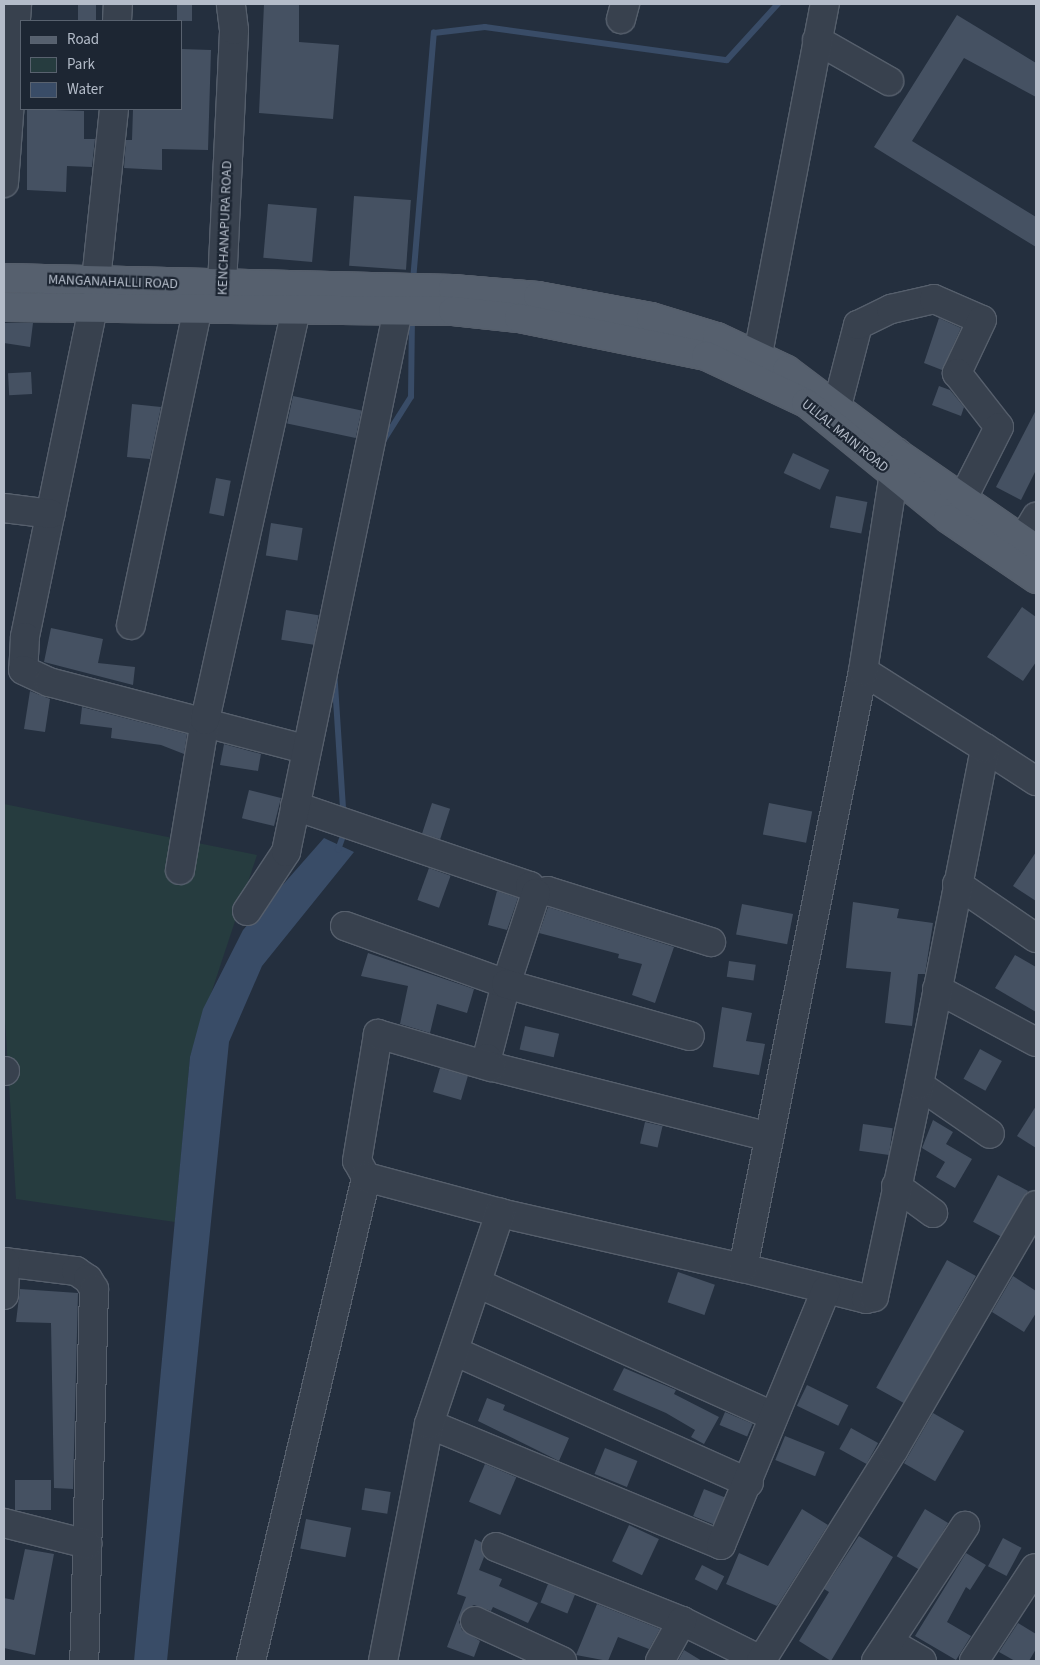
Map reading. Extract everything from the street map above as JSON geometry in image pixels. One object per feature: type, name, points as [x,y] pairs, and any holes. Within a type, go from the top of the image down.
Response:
[{"type":"main road","name":"MANGANAHALLI ROAD","points":[[4,278],[95,295],[213,303]]},
{"type":"main road","name":"MANGANAHALLI ROAD","points":[[4,307],[95,295]]},
{"type":"main road","points":[[213,303],[399,300]]},
{"type":"main road","name":"KENCHANAPURA ROAD","points":[[213,303],[296,311],[399,300],[453,300]]},
{"type":"main road","name":"ULLAL MAIN ROAD","points":[[453,300],[706,356],[755,365],[836,406],[894,464],[1032,535]]},
{"type":"main road","name":"ULLAL MAIN ROAD","points":[[755,365],[894,464],[1036,579]]},
{"type":"street","points":[[4,183],[16,4]]},
{"type":"street","points":[[117,20],[118,4]]},
{"type":"street","name":"KENCHANAPURA ROAD","points":[[213,303],[234,30],[231,4]]},
{"type":"street","points":[[755,365],[825,4]]},
{"type":"street","points":[[817,40],[889,81]]},
{"type":"street","points":[[114,110],[95,295],[25,636],[23,670],[48,682],[205,720],[305,749]]},
{"type":"street","points":[[836,406],[858,325],[892,309],[934,299],[982,320],[957,373],[999,427],[963,498]]},
{"type":"street","points":[[247,911],[286,852],[305,749],[399,300]]},
{"type":"street","points":[[130,625],[213,303]]},
{"type":"street","points":[[180,870],[205,720],[296,311]]},
{"type":"street","points":[[743,1268],[863,671],[894,464]]},
{"type":"street","points":[[4,508],[51,514]]},
{"type":"street","points":[[863,671],[1036,781]]},
{"type":"street","points":[[366,1177],[500,1212],[743,1268],[826,1290],[874,1297],[896,1186],[920,1085],[957,884],[985,748]]},
{"type":"street","points":[[294,806],[530,886],[536,892],[548,891],[711,942]]},
{"type":"street","points":[[957,884],[1036,938]]},
{"type":"street","points":[[491,1067],[487,1058],[506,984],[536,892]]},
{"type":"street","points":[[345,926],[506,984],[690,1036]]},
{"type":"street","points":[[937,989],[1036,1042]]},
{"type":"street","points":[[251,1661],[366,1177],[357,1161],[378,1034],[491,1067],[769,1137]]},
{"type":"street","points":[[920,1085],[990,1134]]},
{"type":"street","points":[[896,1186],[933,1214]]},
{"type":"street","points":[[496,1547],[682,1621],[761,1661],[894,1449],[1036,1205]]},
{"type":"street","points":[[383,1661],[429,1424],[500,1212]]},
{"type":"street","points":[[4,1295],[4,1262],[76,1271],[88,1278],[94,1289],[84,1661]]},
{"type":"street","points":[[477,1283],[773,1416]]},
{"type":"street","points":[[429,1424],[721,1545],[826,1290]]},
{"type":"street","points":[[454,1351],[748,1483]]},
{"type":"street","points":[[4,1523],[87,1544]]},
{"type":"street","points":[[922,1661],[883,1652],[965,1526]]},
{"type":"street","points":[[974,1661],[1035,1568]]},
{"type":"street","points":[[475,1621],[562,1661]]},
{"type":"street","points":[[660,1661],[682,1621]]},
{"type":"green space","points":[[4,804],[257,855],[190,1057],[175,1222],[16,1199],[4,1003]]},
{"type":"water","points":[[324,838],[354,852],[262,966],[229,1042],[167,1661],[134,1661],[190,1057],[203,1009],[243,930]]},
{"type":"building","points":[[78,4],[96,4],[96,20],[78,20]]},
{"type":"building","points":[[177,4],[192,4],[192,21],[177,20]]},
{"type":"building","points":[[264,4],[299,4],[299,42],[339,45],[333,119],[259,113]]},
{"type":"building","points":[[957,15],[1036,63],[1036,97],[964,58],[912,141],[1036,217],[1036,247],[874,147]]},
{"type":"building","points":[[182,49],[211,50],[208,150],[162,149],[162,170],[124,168],[126,140],[132,140],[133,110],[182,110]]},
{"type":"building","points":[[27,110],[84,111],[84,139],[95,139],[92,167],[67,166],[66,192],[27,190]]},
{"type":"building","points":[[354,196],[411,200],[406,270],[349,266]]},
{"type":"building","points":[[268,204],[317,208],[312,262],[263,258]]},
{"type":"building","points":[[939,318],[961,328],[942,370],[924,363]]},
{"type":"building","points":[[4,323],[33,323],[30,347],[4,343]]},
{"type":"building","points":[[31,372],[32,394],[9,395],[8,373]]},
{"type":"building","points":[[939,386],[950,390],[964,407],[961,416],[932,405]]},
{"type":"building","points":[[293,396],[361,411],[356,438],[287,423]]},
{"type":"building","points":[[132,404],[161,407],[150,459],[127,457]]},
{"type":"building","points":[[1036,410],[1036,470],[1021,500],[996,487]]},
{"type":"building","points":[[793,453],[829,470],[820,490],[784,473]]},
{"type":"building","points":[[216,478],[231,481],[224,516],[209,513]]},
{"type":"building","points":[[836,496],[867,502],[861,534],[830,527]]},
{"type":"building","points":[[271,523],[303,528],[297,561],[266,556]]},
{"type":"building","points":[[1022,607],[1036,617],[1036,662],[1023,681],[987,657]]},
{"type":"building","points":[[286,610],[319,615],[314,645],[281,640]]},
{"type":"building","points":[[51,628],[103,639],[98,663],[135,667],[133,685],[44,662]]},
{"type":"building","points":[[30,691],[50,699],[45,732],[24,729]]},
{"type":"building","points":[[82,707],[187,734],[184,754],[161,745],[111,738],[112,728],[80,724]]},
{"type":"building","points":[[224,744],[261,754],[258,771],[220,765]]},
{"type":"building","points":[[249,790],[281,798],[274,826],[242,818]]},
{"type":"building","points":[[432,803],[450,809],[440,839],[422,833]]},
{"type":"building","points":[[769,803],[812,811],[806,843],[763,834]]},
{"type":"building","points":[[1036,852],[1036,901],[1013,886]]},
{"type":"building","points":[[429,868],[451,876],[439,908],[417,900]]},
{"type":"building","points":[[497,891],[518,898],[507,930],[488,925]]},
{"type":"building","points":[[853,902],[899,909],[897,918],[933,923],[925,974],[918,974],[912,1026],[885,1023],[891,972],[846,968]]},
{"type":"building","points":[[742,904],[793,914],[787,944],[736,934]]},
{"type":"building","points":[[548,907],[674,947],[655,1003],[632,995],[642,964],[618,958],[619,954],[539,933]]},
{"type":"building","points":[[368,953],[474,989],[467,1013],[437,1004],[430,1033],[400,1024],[408,986],[361,976]]},
{"type":"building","points":[[1015,955],[1036,967],[1036,1012],[995,988]]},
{"type":"building","points":[[729,961],[756,965],[754,981],[727,977]]},
{"type":"building","points":[[722,1007],[752,1013],[746,1041],[765,1044],[759,1075],[713,1067]]},
{"type":"building","points":[[525,1026],[559,1034],[554,1057],[520,1049]]},
{"type":"building","points":[[980,1049],[1002,1061],[985,1091],[964,1079]]},
{"type":"building","points":[[440,1068],[468,1076],[461,1100],[433,1092]]},
{"type":"building","points":[[1036,1106],[1036,1148],[1017,1136]]},
{"type":"building","points":[[933,1120],[953,1132],[946,1144],[972,1159],[955,1188],[936,1177],[945,1162],[922,1148]]},
{"type":"building","points":[[645,1122],[663,1126],[658,1147],[640,1143]]},
{"type":"building","points":[[863,1124],[893,1128],[889,1155],[859,1151]]},
{"type":"building","points":[[998,1175],[1028,1191],[1003,1238],[973,1222]]},
{"type":"building","points":[[947,1260],[976,1276],[905,1404],[876,1388]]},
{"type":"building","points":[[678,1272],[715,1285],[704,1315],[668,1302]]},
{"type":"building","points":[[1013,1276],[1036,1291],[1036,1313],[1024,1332],[992,1312]]},
{"type":"building","points":[[20,1289],[78,1293],[73,1489],[54,1488],[51,1323],[16,1322]]},
{"type":"building","points":[[624,1368],[676,1390],[674,1394],[719,1417],[704,1444],[691,1437],[695,1430],[666,1413],[613,1390]]},
{"type":"building","points":[[807,1385],[848,1405],[838,1426],[797,1406]]},
{"type":"building","points":[[487,1398],[505,1405],[503,1410],[569,1438],[559,1461],[478,1421]]},
{"type":"building","points":[[725,1412],[753,1424],[747,1437],[720,1425]]},
{"type":"building","points":[[933,1413],[964,1431],[935,1481],[904,1463]]},
{"type":"building","points":[[851,1428],[878,1443],[866,1464],[839,1449]]},
{"type":"building","points":[[785,1436],[825,1452],[815,1476],[775,1460]]},
{"type":"building","points":[[605,1448],[637,1461],[627,1487],[595,1474]]},
{"type":"building","points":[[485,1464],[516,1477],[500,1515],[469,1502]]},
{"type":"building","points":[[15,1480],[51,1480],[51,1510],[15,1510]]},
{"type":"building","points":[[365,1488],[391,1492],[387,1514],[362,1510]]},
{"type":"building","points":[[704,1489],[724,1497],[714,1524],[693,1516]]},
{"type":"building","points":[[802,1509],[828,1525],[777,1606],[726,1584],[739,1553],[768,1566]]},
{"type":"building","points":[[925,1509],[948,1523],[920,1570],[897,1556]]},
{"type":"building","points":[[306,1519],[351,1528],[345,1557],[300,1548]]},
{"type":"building","points":[[629,1525],[659,1539],[642,1575],[612,1561]]},
{"type":"building","points":[[859,1536],[893,1557],[831,1661],[799,1641],[829,1592],[824,1589]]},
{"type":"building","points":[[1003,1538],[1022,1548],[1007,1576],[988,1566]]},
{"type":"building","points":[[475,1539],[481,1542],[484,1557],[479,1570],[502,1579],[499,1586],[538,1603],[528,1623],[493,1607],[491,1611],[474,1605],[466,1609],[459,1622],[462,1630],[480,1641],[474,1657],[447,1647],[466,1597],[457,1594]]},
{"type":"building","points":[[25,1549],[54,1554],[35,1655],[4,1648],[4,1598],[14,1600]]},
{"type":"building","points":[[966,1553],[986,1565],[970,1590],[966,1587],[947,1622],[971,1636],[956,1660],[915,1636]]},
{"type":"building","points":[[702,1565],[724,1576],[717,1591],[695,1579]]},
{"type":"building","points":[[548,1584],[575,1595],[567,1613],[541,1603]]},
{"type":"building","points":[[597,1604],[660,1629],[649,1649],[618,1637],[608,1661],[576,1655]]},
{"type":"building","points":[[1018,1623],[1036,1634],[1036,1649],[1029,1661],[1015,1661],[999,1652]]},
{"type":"building","points":[[684,1650],[702,1661],[678,1661]]},
{"type":"waterway","points":[[413,281],[434,33],[485,27],[727,60],[778,4]]},
{"type":"waterway","points":[[382,443],[411,397],[412,318]]},
{"type":"waterway","points":[[335,677],[344,815]]},
{"type":"waterway","points":[[338,850],[345,831]]}]
